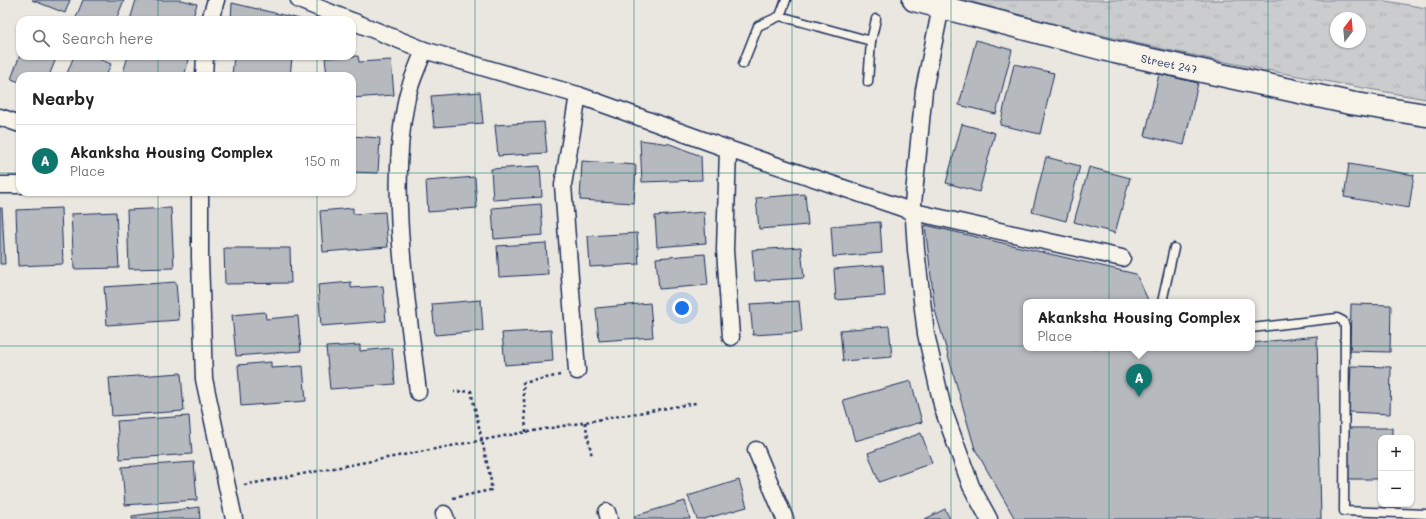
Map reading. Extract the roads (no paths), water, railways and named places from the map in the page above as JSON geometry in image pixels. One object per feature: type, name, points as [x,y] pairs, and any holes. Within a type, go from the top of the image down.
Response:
[{"type":"street","points":[[211,16],[216,0]]},
{"type":"street","points":[[299,0],[339,16]]},
{"type":"street","name":"Street 247","points":[[914,0],[1115,52],[1350,103],[1426,115]]},
{"type":"street","points":[[942,7],[924,90],[914,212],[916,250],[926,334],[943,409],[971,486],[989,519]]},
{"type":"street","points":[[356,23],[424,50],[578,95],[728,149],[914,212],[1122,258]]},
{"type":"street","points":[[418,392],[401,246],[400,162],[406,101],[424,50]]},
{"type":"street","points":[[204,72],[205,60]]},
{"type":"street","points":[[577,371],[563,185],[578,95]]},
{"type":"street","points":[[0,117],[16,123]]},
{"type":"street","points":[[728,149],[725,250],[731,337]]},
{"type":"street","points":[[0,185],[16,185]]},
{"type":"street","points":[[200,196],[200,258],[204,379],[234,519]]},
{"type":"street","points":[[756,450],[785,519]]},
{"type":"lane","points":[[780,16],[786,0]]},
{"type":"lane","points":[[743,64],[758,26],[780,16],[871,41]]},
{"type":"lane","points":[[868,82],[871,41],[876,20]]},
{"type":"lane","points":[[1163,299],[1174,248]]},
{"type":"lane","points":[[1255,328],[1337,318],[1343,321],[1346,326],[1344,511],[1426,514]]},
{"type":"place","name":"Akanksha Housing Complex","points":[[1139,397]]}]
